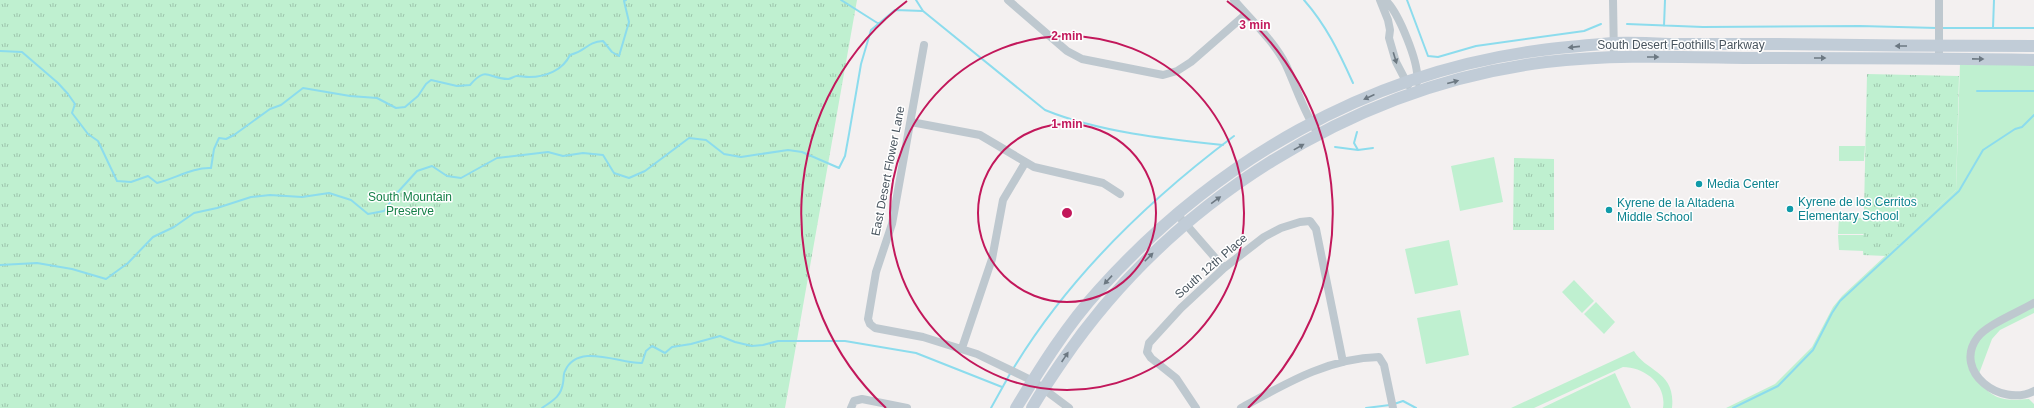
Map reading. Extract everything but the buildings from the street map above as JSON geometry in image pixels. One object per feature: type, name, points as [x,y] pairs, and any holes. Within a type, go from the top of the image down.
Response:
[{"type":"street","points":[[1008,0],[1067,51],[1082,59],[1163,75],[1177,71],[1191,62],[1246,14]]},
{"type":"street","points":[[1234,0],[1271,43],[1286,64],[1310,122],[1319,135]]},
{"type":"street","points":[[1380,0],[1388,20],[1390,30],[1389,38],[1396,62],[1405,83],[1416,93]]},
{"type":"street","points":[[1385,0],[1391,5],[1415,58],[1418,78],[1416,93]]},
{"type":"street","points":[[1614,0],[1614,57]]},
{"type":"street","points":[[1939,0],[1939,58]]},
{"type":"street","name":"South Desert Foothills Parkway","points":[[1016,408],[1060,339],[1097,292],[1154,233],[1176,213],[1240,165],[1310,122],[1379,92],[1418,78],[1460,66],[1498,58],[1540,51],[1613,43],[2034,46]]},
{"type":"street","name":"East Desert Flower Lane","points":[[924,45],[892,224],[876,272],[868,319],[870,324],[875,328],[923,337],[962,348]]},
{"type":"street","points":[[1781,45],[1781,58]]},
{"type":"street","name":"South Desert Foothills Parkway","points":[[1032,408],[1079,337],[1110,298],[1139,267],[1185,223],[1251,175],[1319,135],[1370,110],[1416,93],[1502,70],[1543,63],[1614,57],[1939,58],[2034,60]]},
{"type":"street","points":[[910,122],[980,135],[988,138],[1025,163],[1043,170],[1103,183],[1120,194]]},
{"type":"street","points":[[1025,163],[1003,200],[992,259],[962,348],[1033,381],[1069,408]]},
{"type":"street","points":[[1176,213],[1224,268]]},
{"type":"street","name":"South 12th Place","points":[[1196,408],[1176,378],[1151,358],[1147,352],[1149,343],[1181,308],[1224,268],[1270,234],[1288,226],[1310,221],[1316,229],[1343,362]]},
{"type":"street","points":[[2034,303],[1982,333],[1973,344],[1971,364],[1977,379],[1992,395],[2010,400],[2028,396],[2034,391]]},
{"type":"street","points":[[1241,408],[1314,370],[1343,362],[1379,357],[1384,365],[1393,408]]},
{"type":"street","points":[[853,404],[862,399],[906,408]]},
{"type":"green space","name":"South Mountain Preserve","points":[[0,0],[857,0],[785,408],[0,408]]},
{"type":"green space","points":[[1960,63],[2034,63],[2034,313],[2000,330],[1992,339],[1977,379],[1988,391],[1999,398],[2012,400],[2029,399],[2034,404],[2034,408],[1726,408],[1775,384],[1812,347],[1833,307],[1842,296],[1956,190]]},
{"type":"green space","points":[[1867,74],[1959,76],[1956,190],[1886,256],[1863,255]]},
{"type":"green space","points":[[1839,146],[1865,146],[1864,161],[1839,161]]},
{"type":"green space","points":[[1494,157],[1503,202],[1460,211],[1451,166]]},
{"type":"green space","points":[[1514,158],[1554,159],[1554,230],[1513,230]]},
{"type":"green space","points":[[1839,218],[1864,218],[1864,234],[1838,234]]},
{"type":"green space","points":[[1838,235],[1864,235],[1864,251],[1839,250]]},
{"type":"green space","points":[[1449,240],[1458,285],[1415,294],[1405,249]]},
{"type":"green space","points":[[1574,280],[1594,301],[1582,313],[1562,292]]},
{"type":"green space","points":[[1596,302],[1615,322],[1604,334],[1584,314]]},
{"type":"green space","points":[[1460,310],[1469,355],[1426,364],[1417,318]]},
{"type":"green space","points":[[1634,351],[1639,358],[1665,379],[1672,396],[1672,408],[1663,408],[1661,391],[1658,384],[1652,378],[1639,370],[1623,367],[1534,408],[1511,408]]},
{"type":"green space","points":[[1615,373],[1631,408],[1542,408]]},
{"type":"waterway","points":[[0,51],[22,52],[58,83],[68,94],[75,104],[72,113],[88,134],[98,141],[117,181],[131,182],[148,176],[157,183],[198,169],[211,168],[214,149],[219,138],[226,139],[234,135],[270,109],[281,105],[303,88],[350,96],[377,98],[396,108],[405,107],[418,96],[426,84],[431,80],[457,86],[470,85],[484,74],[508,79],[517,76],[542,76],[558,69],[570,55],[593,43],[603,41],[612,52],[619,56],[629,22],[624,1],[626,0]]},
{"type":"waterway","points":[[841,0],[879,24]]},
{"type":"waterway","points":[[916,0],[923,11],[1045,110],[1087,124],[1132,134],[1223,145]]},
{"type":"waterway","points":[[1304,0],[1312,9],[1332,39],[1353,83]]},
{"type":"waterway","points":[[1407,0],[1428,56],[1438,57],[1476,46],[1584,31],[1601,24]]},
{"type":"waterway","points":[[1664,26],[1665,0]]},
{"type":"waterway","points":[[1993,28],[1994,0]]},
{"type":"waterway","points":[[0,265],[37,263],[72,269],[106,279],[128,263],[153,237],[174,227],[194,213],[217,208],[251,197],[270,195],[302,197],[329,193],[351,200],[368,214],[384,211],[397,193],[417,171],[432,166],[447,176],[461,178],[497,158],[548,152],[563,156],[583,153],[603,155],[614,173],[629,178],[645,171],[689,138],[706,140],[724,154],[741,157],[788,150],[802,152],[839,168],[845,156],[861,64],[871,30],[895,10],[923,11]]},
{"type":"waterway","points":[[1627,24],[1703,27],[1860,26],[1937,28]]},
{"type":"waterway","points":[[1941,28],[2034,28]]},
{"type":"waterway","points":[[1977,91],[2034,91]]},
{"type":"waterway","points":[[1733,408],[1778,386],[1813,350],[1832,313],[1840,301],[1959,191],[1983,150],[2015,129],[2022,127],[2034,115]]},
{"type":"waterway","points":[[1357,132],[1354,143],[1358,150]]},
{"type":"waterway","points":[[1013,369],[1035,335],[1059,303],[1113,242],[1172,186],[1234,136]]},
{"type":"waterway","points":[[1335,147],[1358,150],[1373,148]]},
{"type":"waterway","points":[[542,408],[553,401],[558,395],[562,388],[565,371],[571,362],[579,358],[600,356],[642,363],[646,351],[652,346],[665,353],[672,347],[691,344],[720,336],[735,342],[752,346],[778,341],[845,341],[916,353],[1002,387]]},
{"type":"waterway","points":[[991,408],[1011,372]]},
{"type":"waterway","points":[[1394,404],[1403,401],[1416,408]]},
{"type":"waterway","points":[[1366,408],[1390,405]]},
{"type":"place","name":"Media Center","points":[[1699,184]]},
{"type":"place","name":"Kyrene de los Cerritos Elementary School","points":[[1790,209]]},
{"type":"place","name":"Kyrene de la Altadena Middle School","points":[[1609,210]]}]
